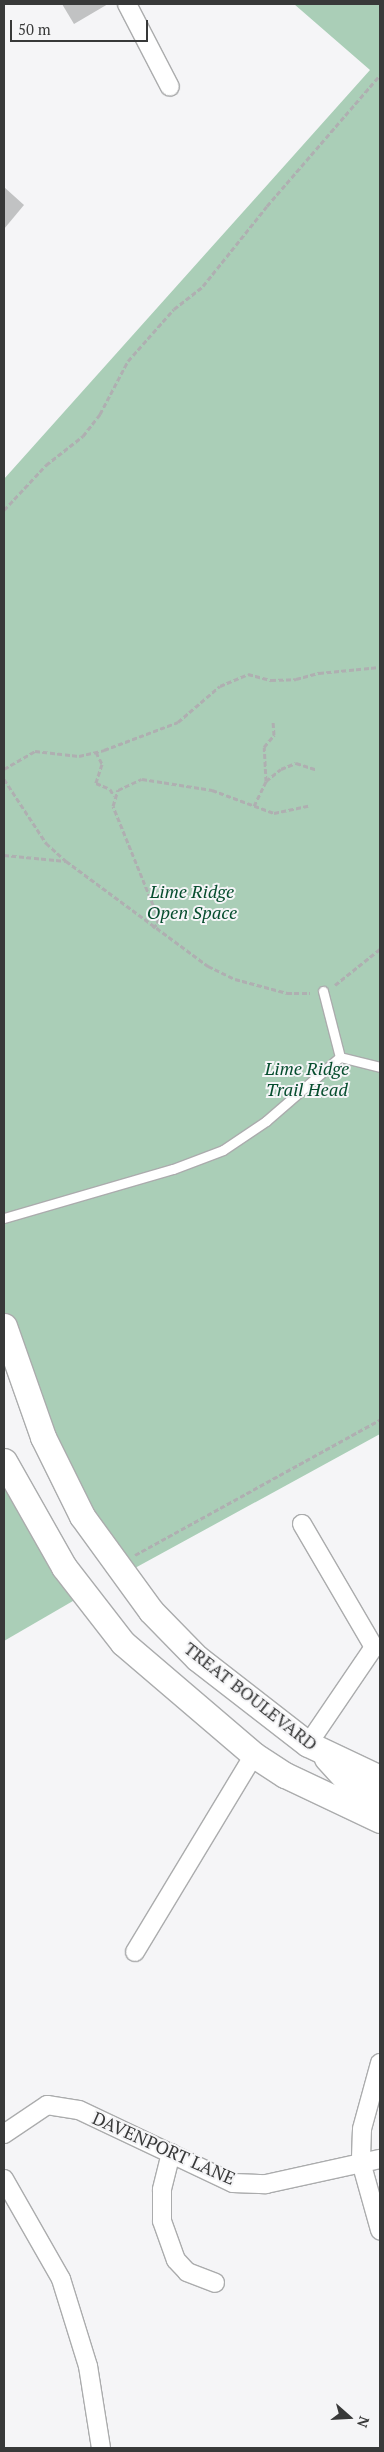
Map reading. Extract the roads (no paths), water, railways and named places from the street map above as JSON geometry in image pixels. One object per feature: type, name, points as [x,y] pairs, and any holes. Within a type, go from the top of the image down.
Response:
[{"type":"main road","name":"TREAT BOULEVARD","points":[[4,1326],[43,1437],[82,1516],[151,1612],[197,1658],[313,1747],[380,1778]]},
{"type":"main road","points":[[4,1461],[64,1567],[123,1643],[254,1755],[285,1775],[380,1820]]},
{"type":"main road","points":[[313,1747],[356,1790],[380,1802]]},
{"type":"street","points":[[127,4],[170,87]]},
{"type":"street","points":[[302,1524],[374,1647],[313,1747]]},
{"type":"street","points":[[135,1952],[254,1755]]},
{"type":"street","points":[[380,2063],[362,2129],[361,2162],[380,2230]]},
{"type":"street","name":"DAVENPORT LANE","points":[[4,2134],[47,2105],[79,2110],[233,2183],[266,2184],[380,2159]]},
{"type":"street","points":[[171,2154],[162,2190],[162,2221],[182,2266],[187,2272],[215,2283]]},
{"type":"street","points":[[4,2179],[61,2279],[88,2366],[101,2448]]},
{"type":"lane","points":[[323,991],[340,1057]]},
{"type":"lane","points":[[340,1057],[380,1067]]},
{"type":"lane","points":[[4,1218],[173,1169],[224,1150],[266,1121],[340,1057]]},
{"type":"park label","name":"Lime Ridge Open Space","points":[[192,902]]},
{"type":"park label","name":"Lime Ridge Trail Head","points":[[307,1079]]}]
